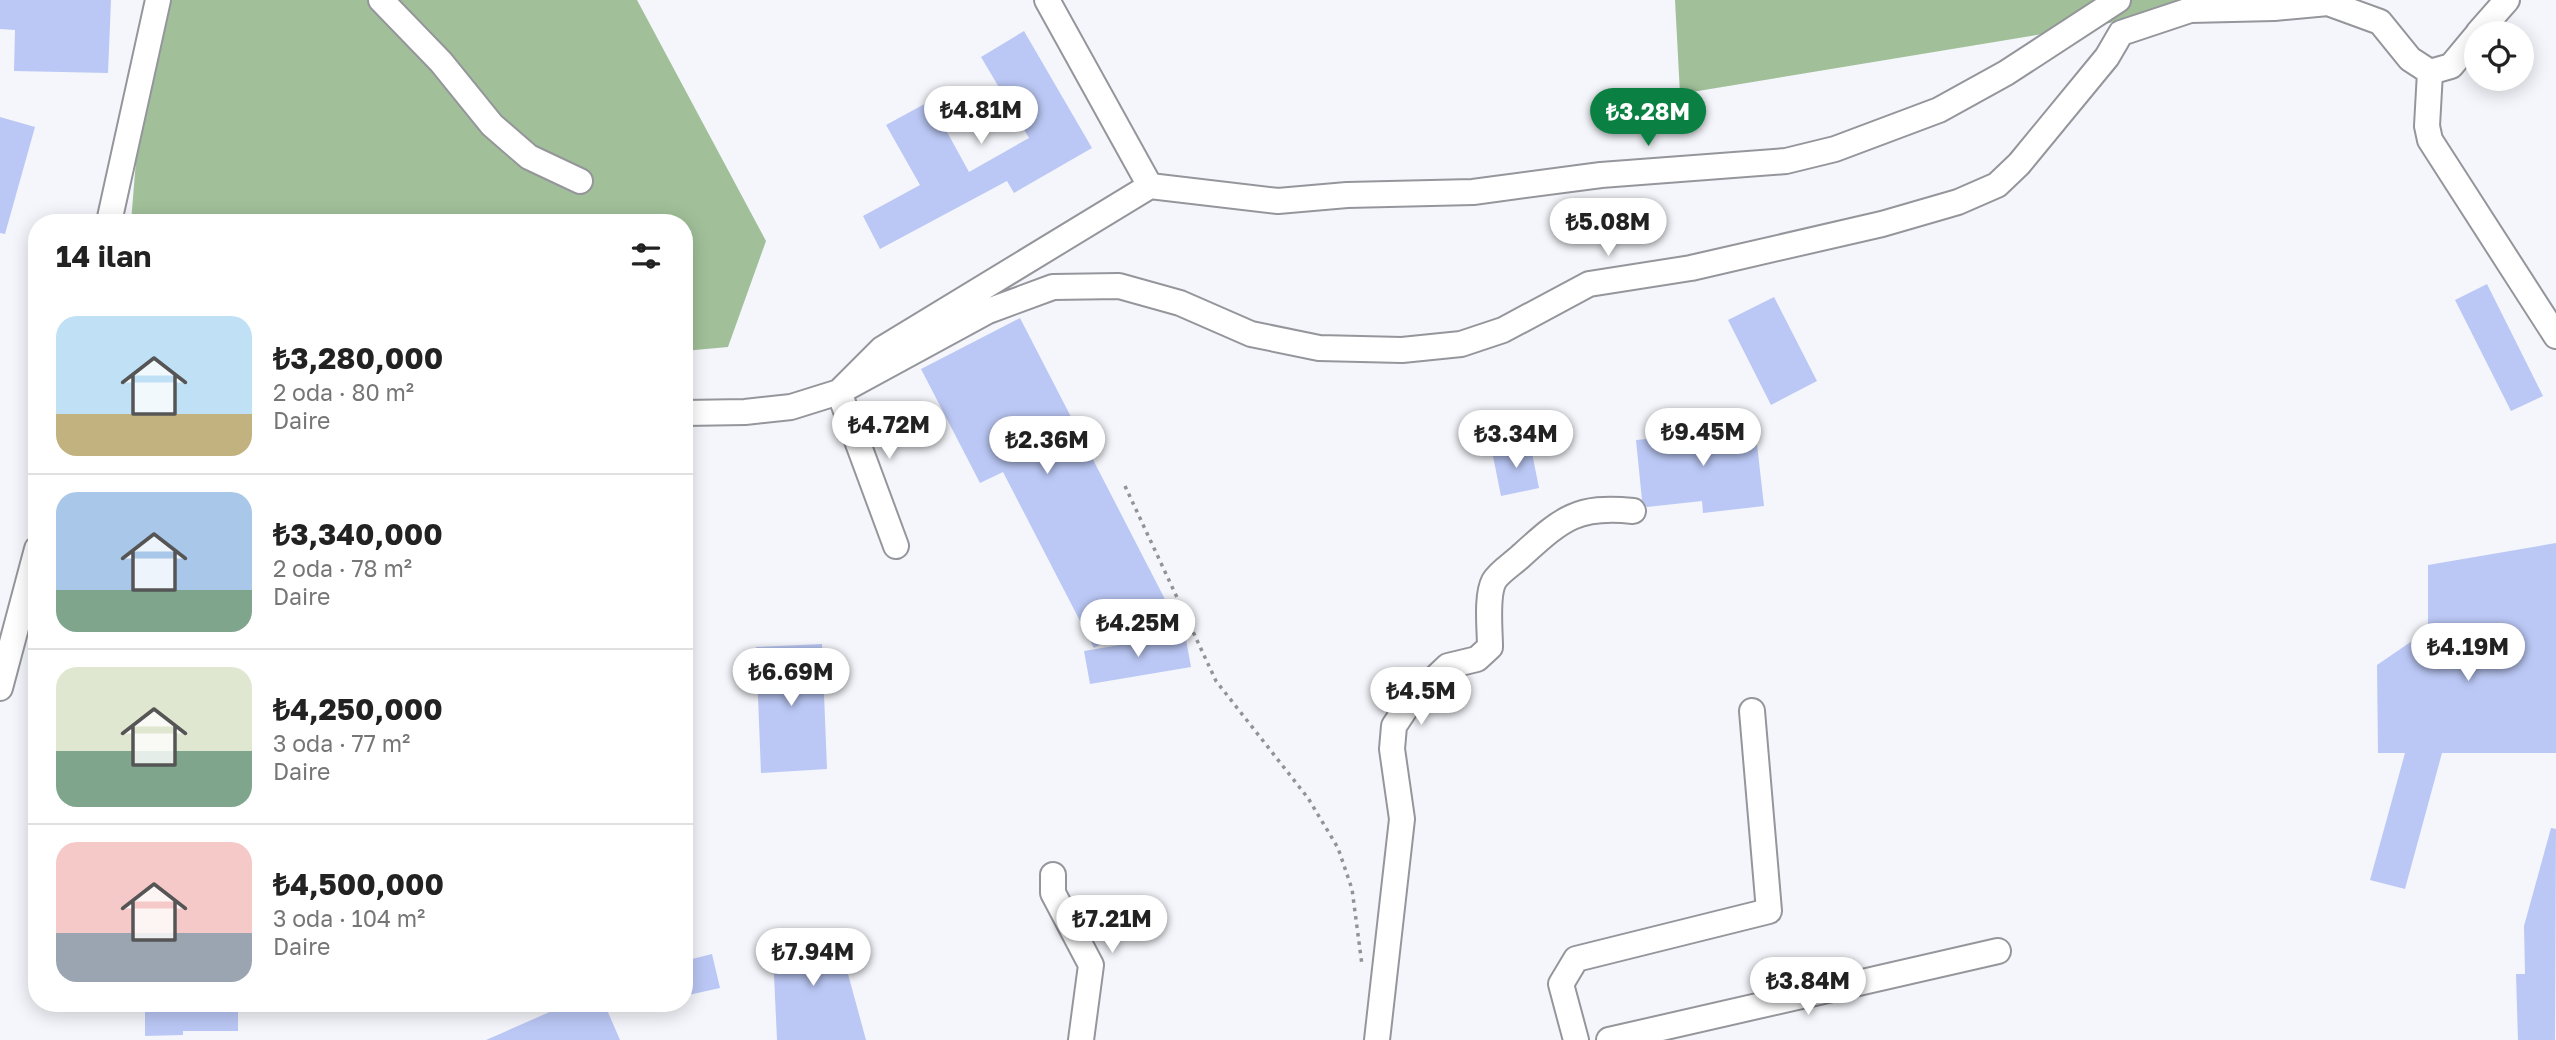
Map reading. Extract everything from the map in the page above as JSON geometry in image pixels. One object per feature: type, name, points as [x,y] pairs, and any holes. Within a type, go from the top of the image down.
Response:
[{"type":"street","points":[[111,214],[158,0]]},
{"type":"street","points":[[381,0],[441,62],[492,125],[528,157],[580,181]]},
{"type":"street","points":[[1047,0],[1150,186]]},
{"type":"street","points":[[839,391],[881,349],[1150,186],[1278,201],[1347,195],[1473,192],[1601,175],[1786,161],[1835,149],[1939,110],[2006,73],[2119,0]]},
{"type":"street","points":[[2488,21],[2507,0]]},
{"type":"street","points":[[693,413],[745,412],[791,407],[839,391],[988,311],[1053,287],[1119,286],[1180,303],[1251,334],[1319,348],[1402,350],[1461,344],[1503,330],[1589,284],[1691,268],[1882,224],[1958,202],[1997,186],[2107,57],[2121,33],[2190,10],[2274,8],[2328,3],[2380,22],[2410,59],[2430,72],[2451,66],[2464,50]]},
{"type":"street","points":[[2430,72],[2428,135],[2472,209],[2556,336]]},
{"type":"street","points":[[839,391],[896,546]]},
{"type":"street","points":[[1377,1040],[1402,819],[1392,748],[1394,726],[1410,702],[1448,666],[1478,659],[1490,647],[1489,614],[1493,582],[1551,529],[1580,512],[1611,509],[1633,511]]},
{"type":"street","points":[[0,688],[28,583]]},
{"type":"street","points":[[1576,1040],[1561,984],[1576,959],[1769,911],[1752,711]]},
{"type":"street","points":[[1053,875],[1053,893],[1091,965],[1082,1040]]},
{"type":"street","points":[[1609,1040],[1998,951]]},
{"type":"path","points":[[1125,486],[1216,681],[1308,798],[1338,848],[1352,890],[1356,935],[1364,974]]},
{"type":"green space","points":[[149,0],[637,0],[766,241],[728,347],[693,350],[693,214],[132,214]]},
{"type":"green space","points":[[1675,0],[2249,0],[1680,94]]},
{"type":"building","points":[[0,0],[111,0],[108,73],[14,71],[15,30],[0,29]]},
{"type":"building","points":[[1024,31],[1092,148],[1014,193],[1007,181],[880,249],[863,216],[920,185],[886,125],[930,101],[969,172],[1029,138],[981,57]]},
{"type":"building","points":[[0,117],[35,127],[5,234],[0,233]]},
{"type":"building","points":[[2487,284],[2543,396],[2511,411],[2455,300]]},
{"type":"building","points":[[1774,297],[1817,381],[1771,405],[1728,320]]},
{"type":"building","points":[[1020,318],[1170,609],[1094,648],[1003,472],[980,483],[921,369]]},
{"type":"building","points":[[1754,418],[1764,506],[1703,513],[1702,501],[1647,507],[1642,500],[1636,440],[1695,434],[1694,425]]},
{"type":"building","points":[[1530,443],[1539,488],[1501,496],[1492,451]]},
{"type":"building","points":[[2556,543],[2556,753],[2442,753],[2405,889],[2370,880],[2405,753],[2378,753],[2377,665],[2428,630],[2428,565]]},
{"type":"building","points":[[1185,634],[1191,667],[1090,684],[1084,651]]},
{"type":"building","points":[[822,644],[827,769],[761,773],[756,647]]},
{"type":"building","points":[[2551,828],[2556,829],[2555,1040],[2518,1040],[2516,974],[2525,974],[2524,926]]},
{"type":"building","points":[[836,930],[866,1040],[777,1040],[772,932]]},
{"type":"building","points":[[712,954],[720,988],[693,994],[693,959]]},
{"type":"building","points":[[145,1012],[238,1012],[238,1031],[183,1031],[183,1035],[145,1036]]},
{"type":"building","points":[[550,1012],[608,1012],[620,1040],[486,1040]]}]
